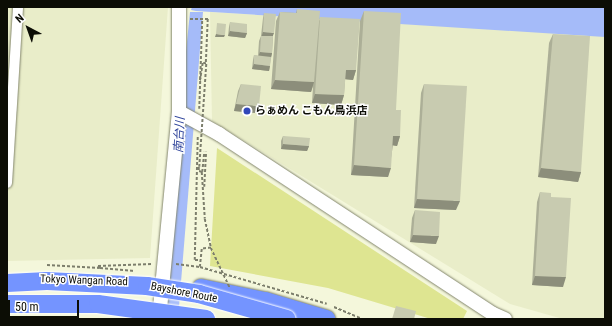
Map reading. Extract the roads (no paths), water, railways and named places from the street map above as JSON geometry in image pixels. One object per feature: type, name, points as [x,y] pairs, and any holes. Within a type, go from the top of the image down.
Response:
[{"type":"highway","name":"Tokyo Wangan Road","points":[[7,282],[51,278],[161,284],[213,290],[265,301],[326,319]]},
{"type":"highway","name":"Bayshore Route","points":[[7,282],[47,281],[147,286],[199,294],[287,319]]},
{"type":"highway","name":"Bayshore Route","points":[[7,304],[98,304],[142,308],[206,319]]},
{"type":"highway","points":[[7,310],[80,305],[159,316],[196,319]]},
{"type":"street","points":[[7,184],[18,7]]},
{"type":"street","points":[[159,316],[179,112],[179,7]]},
{"type":"street","points":[[179,112],[219,134],[493,314],[504,319]]},
{"type":"water","points":[[192,7],[605,7],[605,37],[196,11],[191,10]]},
{"type":"water","name":"南台川","points":[[190,12],[203,12],[178,319],[159,319]]},
{"type":"place","name":"らぁめん こもん鳥浜店","points":[[247,111]]}]
